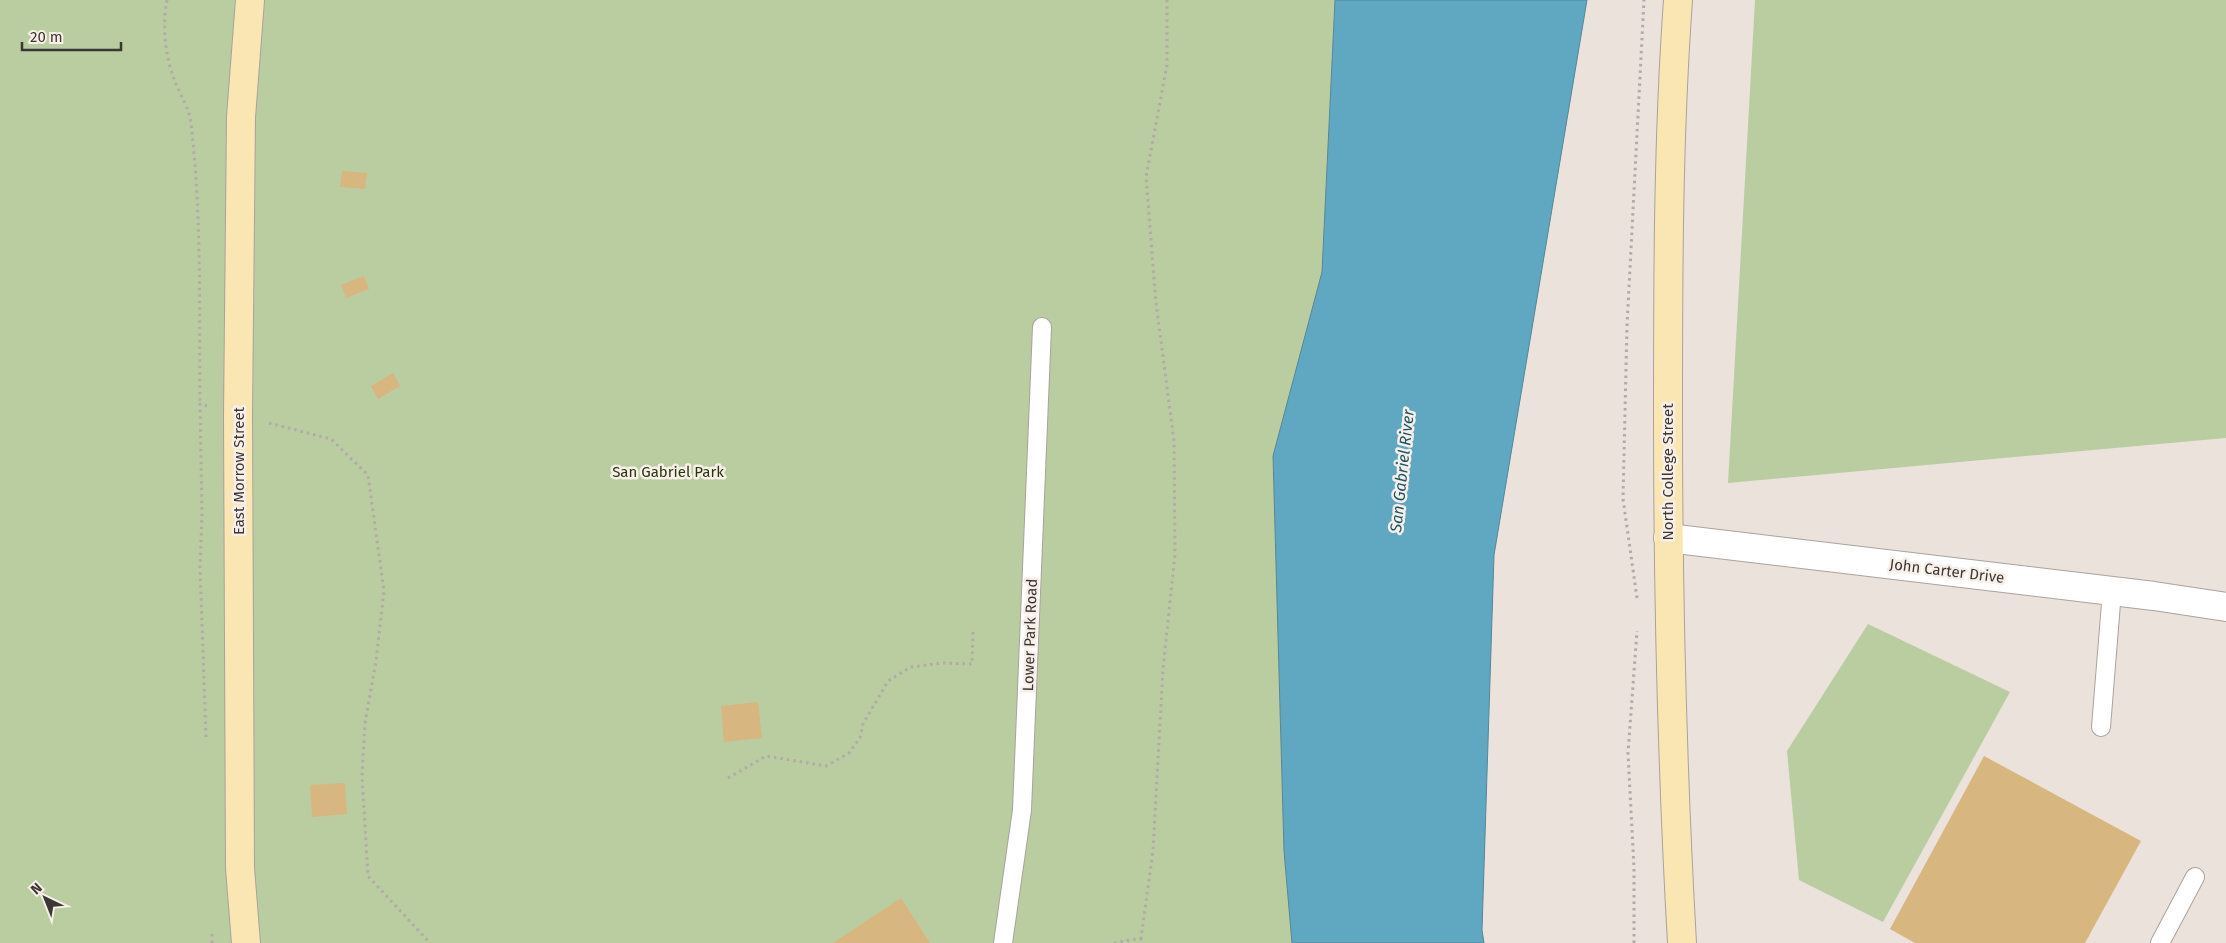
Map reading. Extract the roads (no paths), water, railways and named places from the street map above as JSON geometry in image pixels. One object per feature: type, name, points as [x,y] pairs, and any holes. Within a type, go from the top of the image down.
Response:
[{"type":"street","name":"East Morrow Street","points":[[246,943],[240,868],[238,416],[241,117],[250,0]]},
{"type":"street","name":"North College Street","points":[[1678,0],[1672,88],[1668,299],[1668,538],[1675,821],[1682,943]]},
{"type":"street","name":"John Carter Drive","points":[[1668,538],[2112,591],[2226,607]]},
{"type":"lane","name":"Lower Park Road","points":[[1003,943],[1022,810],[1042,327]]},
{"type":"lane","points":[[2101,727],[2112,591]]},
{"type":"lane","points":[[2160,943],[2195,877]]},
{"type":"water","name":"San Gabriel River","points":[[1335,0],[1587,0],[1494,555],[1482,930],[1484,943],[1292,943],[1284,851],[1273,456],[1322,272]]},
{"type":"park label","name":"San Gabriel Park","points":[[668,472]]}]
